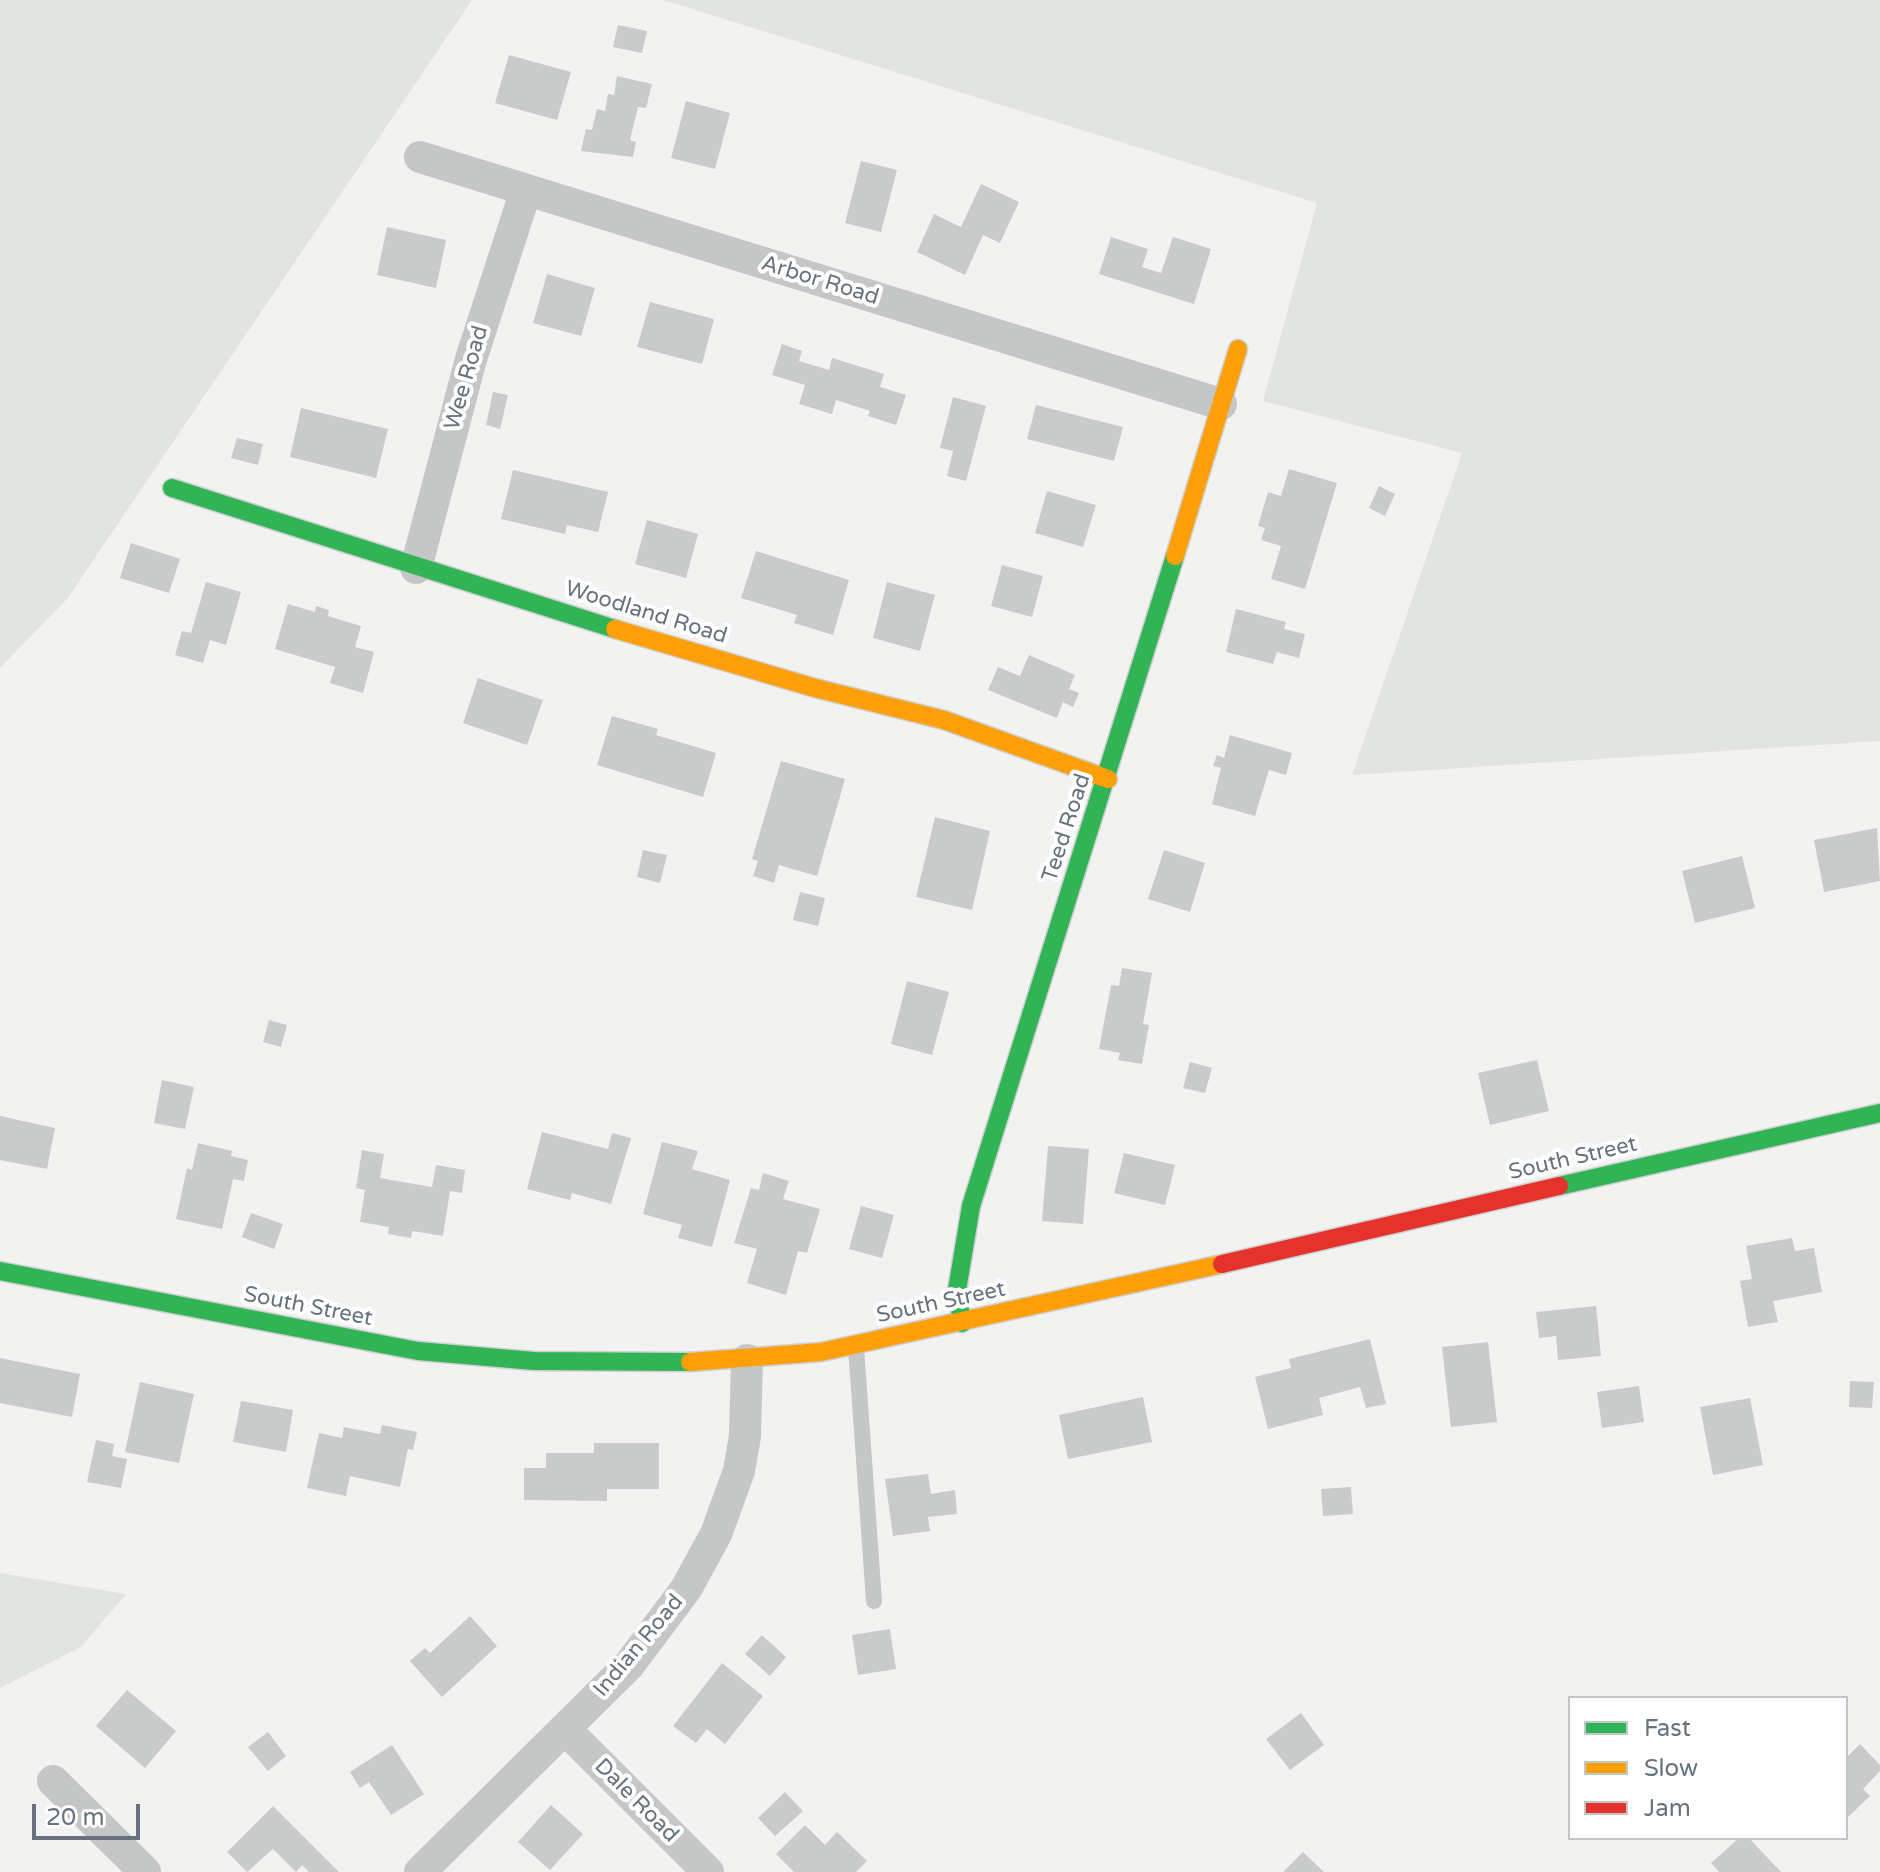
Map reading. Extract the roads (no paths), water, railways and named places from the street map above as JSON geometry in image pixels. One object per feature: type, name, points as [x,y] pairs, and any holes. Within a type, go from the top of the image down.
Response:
[{"type":"street","name":"Arbor Road","points":[[420,157],[1221,404]]},
{"type":"street","name":"Wee Road","points":[[416,568],[471,359],[526,190]]},
{"type":"street","name":"Teed Road","points":[[962,1323],[957,1290],[971,1206],[1108,779],[1238,349]]},
{"type":"street","name":"Woodland Road","points":[[172,488],[416,568],[815,688],[944,720],[1108,779]]},
{"type":"street","name":"South Street","points":[[0,1271],[418,1351],[534,1361],[632,1364],[747,1360],[856,1345],[962,1323],[1880,1113]]},
{"type":"street","name":"Indian Road","points":[[420,1872],[565,1729],[649,1640],[702,1562],[739,1471],[745,1436],[747,1360]]},
{"type":"street","name":"Dale Road","points":[[565,1729],[708,1872]]},
{"type":"street","points":[[53,1781],[145,1872]]},
{"type":"lane","points":[[856,1345],[874,1601]]}]
